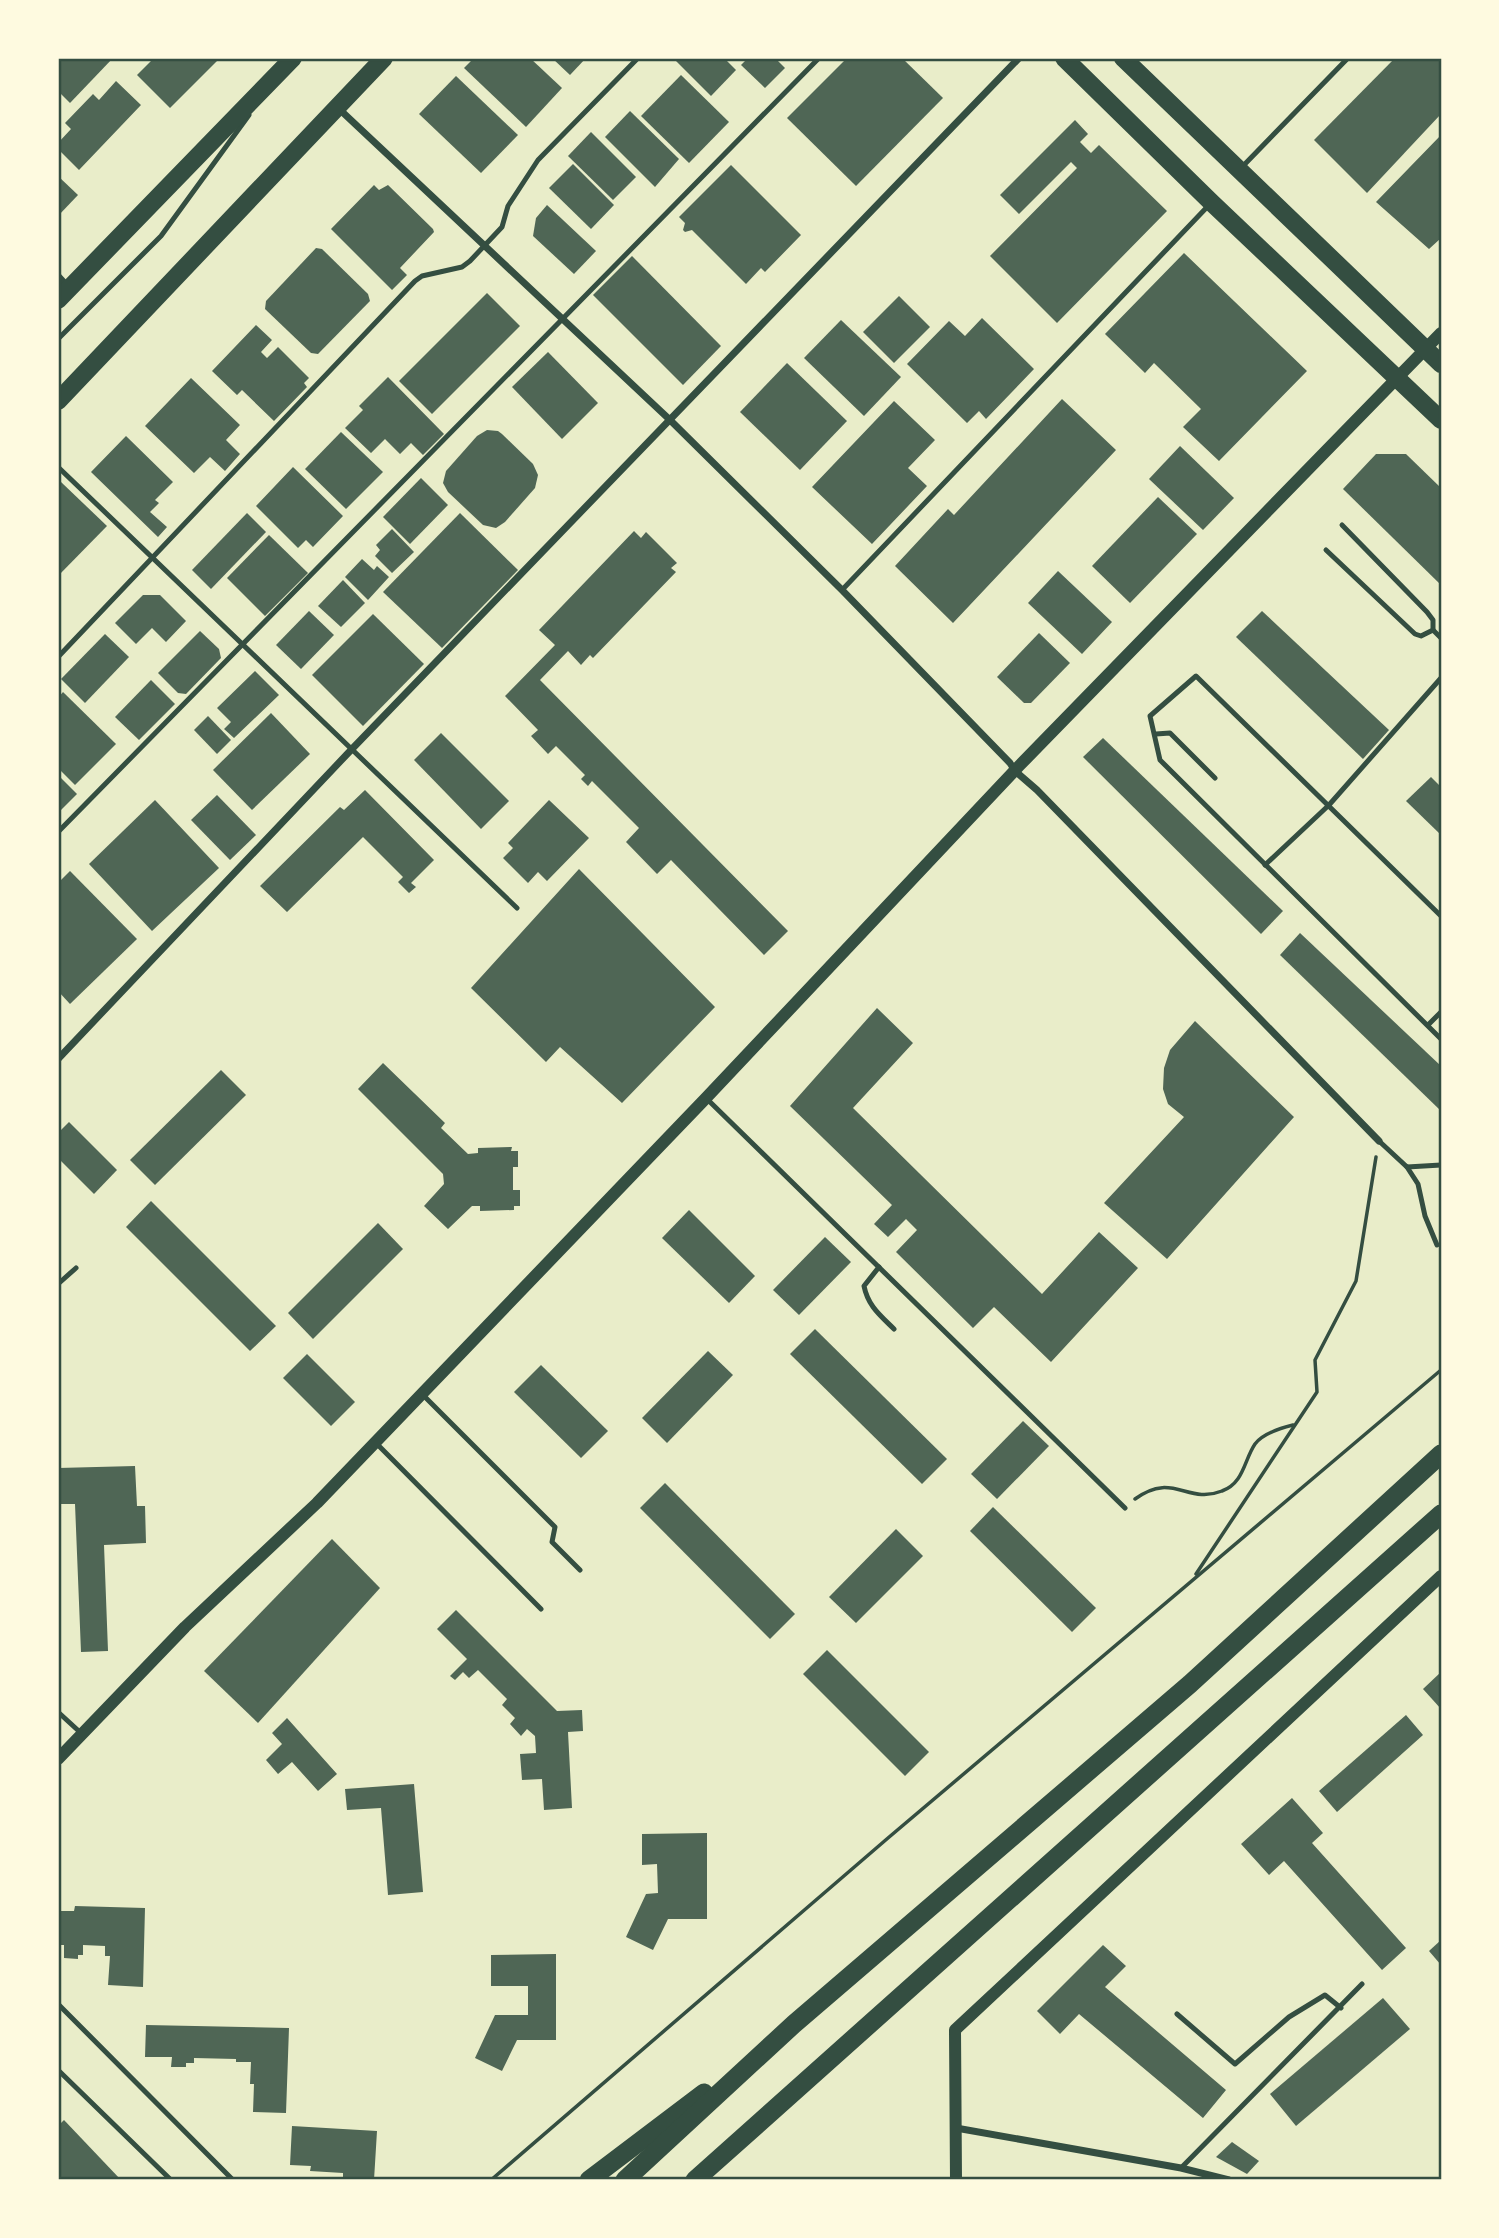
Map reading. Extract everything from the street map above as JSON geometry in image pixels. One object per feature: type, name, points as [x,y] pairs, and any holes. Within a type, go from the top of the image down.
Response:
[{"type":"highway","points":[[625,2180],[794,2024],[1190,1684],[1441,1454]]},
{"type":"highway","points":[[695,2180],[1441,1514]]},
{"type":"highway","points":[[589,2180],[794,2024]]},
{"type":"main road","points":[[58,401],[384,58]]},
{"type":"main road","points":[[1064,58],[1441,421]]},
{"type":"main road","points":[[1123,58],[1441,364]]},
{"type":"main road","points":[[62,288],[274,78],[287,60]]},
{"type":"street","points":[[58,1059],[351,750],[1019,58]]},
{"type":"street","points":[[337,107],[670,419],[842,590],[1015,771],[1037,790],[1379,1141]]},
{"type":"street","points":[[58,1759],[184,1627],[317,1503],[1015,771],[1441,333]]},
{"type":"street","points":[[956,2180],[955,2030],[1441,1576]]},
{"type":"street","points":[[956,2127],[1181,2168],[1229,2180]]},
{"type":"lane","points":[[58,657],[415,281],[422,276],[462,267],[485,245],[502,227],[508,206],[538,160],[638,58]]},
{"type":"lane","points":[[58,832],[819,58]]},
{"type":"lane","points":[[1240,170],[1348,58]]},
{"type":"lane","points":[[58,339],[161,236],[274,78]]},
{"type":"lane","points":[[842,590],[1211,202]]},
{"type":"lane","points":[[67,381],[103,354]]},
{"type":"lane","points":[[58,467],[517,908]]},
{"type":"lane","points":[[1342,525],[1427,612],[1433,620],[1433,630],[1441,638]]},
{"type":"lane","points":[[1326,550],[1415,634],[1421,636],[1433,630]]},
{"type":"lane","points":[[1441,916],[1196,676],[1150,716],[1160,760],[1441,1039]]},
{"type":"lane","points":[[1265,865],[1329,805],[1441,678]]},
{"type":"lane","points":[[1156,734],[1170,733],[1215,778]]},
{"type":"lane","points":[[1428,1026],[1441,1012]]},
{"type":"lane","points":[[706,1098],[1125,1508]]},
{"type":"lane","points":[[1379,1141],[1407,1167],[1418,1184],[1425,1216],[1437,1245]]},
{"type":"lane","points":[[1407,1167],[1441,1165]]},
{"type":"lane","points":[[879,1267],[863,1286],[869,1304],[894,1329]]},
{"type":"lane","points":[[58,1284],[76,1268]]},
{"type":"lane","points":[[422,1394],[555,1527],[552,1542],[580,1570]]},
{"type":"lane","points":[[375,1442],[541,1609]]},
{"type":"lane","points":[[58,1712],[82,1734]]},
{"type":"lane","points":[[1181,2168],[1362,1984]]},
{"type":"lane","points":[[1177,2014],[1235,2064],[1289,2017],[1325,1995],[1341,2008]]},
{"type":"lane","points":[[58,2004],[233,2180]]},
{"type":"lane","points":[[58,2070],[171,2180]]},
{"type":"path","points":[[1193,1578],[1317,1392],[1315,1360],[1356,1281],[1379,1141]]},
{"type":"path","points":[[491,2180],[1193,1578],[1441,1370]]},
{"type":"path","points":[[1125,1508],[1146,1491],[1161,1486],[1198,1494],[1222,1492],[1231,1486],[1247,1465],[1256,1443],[1272,1432],[1296,1424]]},
{"type":"building","points":[[58,58],[113,58],[70,103],[58,91]]},
{"type":"building","points":[[154,58],[220,58],[170,108],[137,75]]},
{"type":"building","points":[[474,58],[530,58],[562,88],[526,127],[464,68]]},
{"type":"building","points":[[552,58],[586,58],[570,75]]},
{"type":"building","points":[[724,58],[736,70],[711,96],[674,59]]},
{"type":"building","points":[[748,58],[775,58],[785,68],[765,88],[741,65]]},
{"type":"building","points":[[847,58],[902,58],[943,98],[856,186],[787,118]]},
{"type":"building","points":[[1395,58],[1441,58],[1441,114],[1367,193],[1314,140]]},
{"type":"building","points":[[681,75],[729,122],[689,163],[641,116]]},
{"type":"building","points":[[456,76],[518,135],[481,173],[419,114]]},
{"type":"building","points":[[116,81],[141,105],[79,170],[58,149],[58,143],[71,129],[65,123],[93,94],[99,100]]},
{"type":"building","points":[[630,111],[679,159],[655,187],[605,137]]},
{"type":"building","points":[[1075,120],[1088,134],[1080,142],[1091,153],[1099,145],[1167,211],[1057,323],[990,256],[1077,168],[1071,162],[1019,214],[1000,195]]},
{"type":"building","points":[[591,132],[636,177],[613,200],[568,156]]},
{"type":"building","points":[[1441,135],[1441,241],[1440,239],[1429,249],[1376,202]]},
{"type":"building","points":[[573,164],[614,205],[591,229],[549,188]]},
{"type":"building","points":[[731,165],[801,235],[765,272],[761,268],[746,284],[692,230],[683,230],[685,223],[679,217]]},
{"type":"building","points":[[58,176],[78,195],[58,216]]},
{"type":"building","points":[[374,185],[379,190],[388,185],[434,232],[400,268],[407,275],[392,290],[331,229]]},
{"type":"building","points":[[547,205],[596,251],[574,274],[533,236],[536,218]]},
{"type":"building","points":[[316,248],[322,249],[368,294],[370,301],[318,354],[311,353],[265,309],[266,301]]},
{"type":"building","points":[[1184,253],[1307,371],[1219,461],[1183,427],[1201,409],[1154,363],[1145,373],[1105,334]]},
{"type":"building","points":[[632,256],[721,346],[683,385],[593,295]]},
{"type":"building","points":[[487,293],[520,326],[432,414],[399,381]]},
{"type":"building","points":[[899,296],[930,327],[894,363],[863,332]]},
{"type":"building","points":[[982,318],[1034,369],[986,419],[979,411],[967,423],[907,364],[949,321],[965,336]]},
{"type":"building","points":[[841,320],[901,377],[864,416],[804,358]]},
{"type":"building","points":[[256,325],[272,340],[261,352],[267,358],[278,347],[309,378],[304,383],[307,387],[274,421],[242,390],[237,395],[212,371]]},
{"type":"building","points":[[548,352],[598,403],[562,439],[512,387]]},
{"type":"building","points":[[787,363],[847,421],[800,470],[740,412]]},
{"type":"building","points":[[388,377],[444,434],[423,455],[411,443],[400,454],[385,439],[371,453],[345,428],[363,410],[359,406]]},
{"type":"building","points":[[191,378],[240,425],[226,440],[240,454],[225,471],[210,457],[194,473],[145,426]]},
{"type":"building","points":[[1062,399],[1116,450],[953,623],[895,566],[948,509],[954,515]]},
{"type":"building","points":[[894,401],[935,440],[908,468],[927,486],[872,544],[812,487]]},
{"type":"building","points":[[487,430],[502,434],[533,464],[538,475],[535,488],[505,522],[496,528],[483,525],[448,492],[443,483],[446,471],[477,436]]},
{"type":"building","points":[[341,432],[383,472],[346,509],[305,469]]},
{"type":"building","points":[[126,436],[173,482],[155,500],[159,503],[150,512],[167,527],[158,537],[91,472]]},
{"type":"building","points":[[1180,446],[1234,498],[1203,530],[1149,479]]},
{"type":"building","points":[[1376,454],[1406,454],[1441,488],[1441,585],[1343,489]]},
{"type":"building","points":[[293,467],[343,516],[313,547],[306,540],[298,548],[256,506]]},
{"type":"building","points":[[421,478],[448,505],[410,544],[383,517]]},
{"type":"building","points":[[61,482],[107,526],[58,576],[58,486]]},
{"type":"building","points":[[1158,497],[1197,534],[1130,603],[1092,566]]},
{"type":"building","points":[[247,513],[266,532],[211,589],[192,570]]},
{"type":"building","points":[[460,513],[518,570],[442,648],[383,592]]},
{"type":"building","points":[[392,529],[414,552],[392,573],[375,556],[380,550],[376,545]]},
{"type":"building","points":[[634,531],[641,538],[646,532],[677,563],[671,568],[676,572],[593,658],[590,655],[581,665],[568,651],[540,680],[788,931],[764,955],[671,860],[657,874],[626,842],[639,828],[592,781],[588,786],[581,779],[585,775],[556,746],[548,754],[531,736],[538,730],[505,696],[555,645],[539,630]]},
{"type":"building","points":[[269,535],[308,573],[265,616],[227,578]]},
{"type":"building","points":[[362,559],[374,570],[377,566],[389,577],[368,600],[345,577]]},
{"type":"building","points":[[1058,571],[1112,622],[1082,654],[1028,603]]},
{"type":"building","points":[[343,580],[365,603],[341,627],[318,606]]},
{"type":"building","points":[[143,595],[160,595],[186,621],[166,642],[152,628],[136,644],[115,623]]},
{"type":"building","points":[[309,611],[334,635],[301,669],[276,645]]},
{"type":"building","points":[[1262,611],[1389,730],[1363,759],[1236,637]]},
{"type":"building","points":[[373,614],[424,664],[363,726],[312,675]]},
{"type":"building","points":[[200,631],[219,649],[221,658],[186,694],[178,693],[158,673]]},
{"type":"building","points":[[1039,633],[1070,663],[1031,703],[1024,703],[997,677]]},
{"type":"building","points":[[105,634],[129,657],[85,703],[61,679]]},
{"type":"building","points":[[255,671],[279,695],[234,738],[224,729],[231,722],[217,708]]},
{"type":"building","points":[[151,680],[175,704],[139,740],[115,717]]},
{"type":"building","points":[[63,692],[116,744],[75,785],[58,768],[58,698]]},
{"type":"building","points":[[271,713],[310,754],[252,810],[213,770]]},
{"type":"building","points":[[208,716],[231,740],[217,754],[194,730]]},
{"type":"building","points":[[441,733],[509,801],[481,829],[414,760]]},
{"type":"building","points":[[1103,738],[1283,911],[1261,934],[1083,757]]},
{"type":"building","points":[[58,775],[77,794],[61,810],[58,807]]},
{"type":"building","points":[[1431,777],[1441,787],[1441,835],[1406,801]]},
{"type":"building","points":[[365,790],[434,860],[411,883],[416,887],[409,893],[398,882],[403,877],[363,837],[287,912],[260,886],[340,807],[344,810]]},
{"type":"building","points":[[217,795],[256,835],[230,860],[191,820]]},
{"type":"building","points":[[155,800],[219,868],[152,931],[89,864]]},
{"type":"building","points":[[549,800],[589,838],[547,881],[538,872],[528,883],[503,858],[513,848],[508,843]]},
{"type":"building","points":[[579,869],[715,1007],[622,1103],[560,1047],[546,1062],[471,988]]},
{"type":"building","points":[[70,871],[137,939],[70,1004],[58,991],[58,883]]},
{"type":"building","points":[[1300,933],[1441,1066],[1441,1111],[1280,955]]},
{"type":"building","points":[[877,1008],[913,1043],[853,1108],[1042,1294],[1099,1232],[1138,1268],[1051,1362],[994,1307],[973,1328],[896,1252],[917,1230],[906,1219],[888,1237],[874,1224],[892,1205],[790,1106]]},
{"type":"building","points":[[1195,1021],[1294,1117],[1167,1259],[1104,1203],[1184,1117],[1168,1104],[1163,1089],[1164,1068],[1170,1050]]},
{"type":"building","points":[[383,1063],[445,1123],[441,1128],[468,1154],[478,1153],[478,1148],[512,1147],[511,1151],[518,1151],[518,1167],[513,1167],[513,1190],[520,1190],[520,1206],[514,1206],[514,1210],[480,1211],[480,1206],[472,1206],[448,1229],[424,1206],[444,1184],[443,1174],[358,1089]]},
{"type":"building","points":[[221,1070],[246,1095],[155,1185],[130,1160]]},
{"type":"building","points":[[69,1122],[117,1170],[94,1194],[58,1158],[58,1133]]},
{"type":"building","points":[[151,1201],[276,1326],[250,1351],[126,1227]]},
{"type":"building","points":[[689,1210],[755,1276],[729,1303],[662,1238]]},
{"type":"building","points":[[378,1223],[403,1249],[313,1339],[288,1313]]},
{"type":"building","points":[[825,1237],[851,1262],[799,1315],[773,1290]]},
{"type":"building","points":[[815,1329],[947,1459],[922,1484],[790,1354]]},
{"type":"building","points":[[708,1351],[733,1375],[667,1443],[642,1418]]},
{"type":"building","points":[[307,1354],[355,1402],[331,1426],[283,1378]]},
{"type":"building","points":[[541,1365],[608,1431],[581,1458],[514,1392]]},
{"type":"building","points":[[1023,1421],[1049,1446],[997,1499],[971,1474]]},
{"type":"building","points":[[135,1466],[137,1506],[145,1506],[146,1543],[104,1545],[108,1651],[81,1652],[75,1504],[58,1504],[58,1468]]},
{"type":"building","points":[[665,1483],[795,1614],[770,1639],[640,1508]]},
{"type":"building","points":[[993,1507],[1096,1608],[1072,1632],[970,1531]]},
{"type":"building","points":[[896,1529],[923,1556],[856,1623],[829,1597]]},
{"type":"building","points":[[332,1539],[380,1588],[258,1723],[204,1671]]},
{"type":"building","points":[[456,1610],[557,1711],[582,1710],[583,1731],[568,1732],[572,1808],[544,1810],[542,1779],[522,1780],[520,1754],[536,1753],[535,1736],[527,1729],[521,1736],[510,1724],[515,1718],[502,1705],[507,1699],[478,1670],[469,1678],[463,1672],[455,1680],[450,1676],[467,1659],[437,1629]]},
{"type":"building","points":[[827,1650],[929,1752],[905,1776],[803,1674]]},
{"type":"building","points":[[1441,1672],[1441,1709],[1423,1689]]},
{"type":"building","points":[[1406,1715],[1423,1735],[1337,1812],[1319,1791]]},
{"type":"building","points":[[287,1718],[337,1774],[318,1791],[292,1762],[278,1774],[266,1760],[282,1744],[272,1733]]},
{"type":"building","points":[[414,1784],[423,1892],[388,1895],[381,1808],[347,1810],[345,1789]]},
{"type":"building","points":[[1292,1798],[1323,1833],[1312,1843],[1406,1948],[1382,1970],[1284,1861],[1269,1875],[1241,1844]]},
{"type":"building","points":[[707,1833],[707,1919],[668,1919],[653,1950],[626,1937],[646,1894],[658,1893],[657,1864],[642,1865],[642,1834]]},
{"type":"building","points":[[75,1906],[145,1908],[143,1987],[108,1985],[110,1956],[105,1956],[105,1946],[83,1945],[83,1955],[78,1955],[78,1959],[64,1958],[64,1945],[58,1945],[58,1911],[74,1911]]},
{"type":"building","points":[[1441,1940],[1441,1965],[1429,1951]]},
{"type":"building","points":[[1103,1945],[1126,1966],[1105,1987],[1226,2090],[1203,2118],[1079,2014],[1060,2034],[1037,2011]]},
{"type":"building","points":[[556,1954],[556,2040],[517,2040],[502,2071],[475,2058],[495,2015],[528,2015],[528,1986],[491,1986],[491,1955]]},
{"type":"building","points":[[1383,1998],[1410,2029],[1296,2126],[1270,2094]]},
{"type":"building","points":[[146,2025],[289,2028],[286,2113],[253,2112],[254,2084],[250,2084],[251,2062],[194,2058],[194,2063],[186,2063],[186,2067],[171,2067],[172,2057],[145,2057]]},
{"type":"building","points":[[64,2120],[121,2180],[58,2180],[58,2126]]},
{"type":"building","points":[[292,2126],[377,2131],[374,2180],[343,2180],[343,2173],[310,2171],[311,2166],[290,2165]]},
{"type":"building","points":[[1232,2142],[1259,2161],[1247,2174],[1216,2157]]}]
